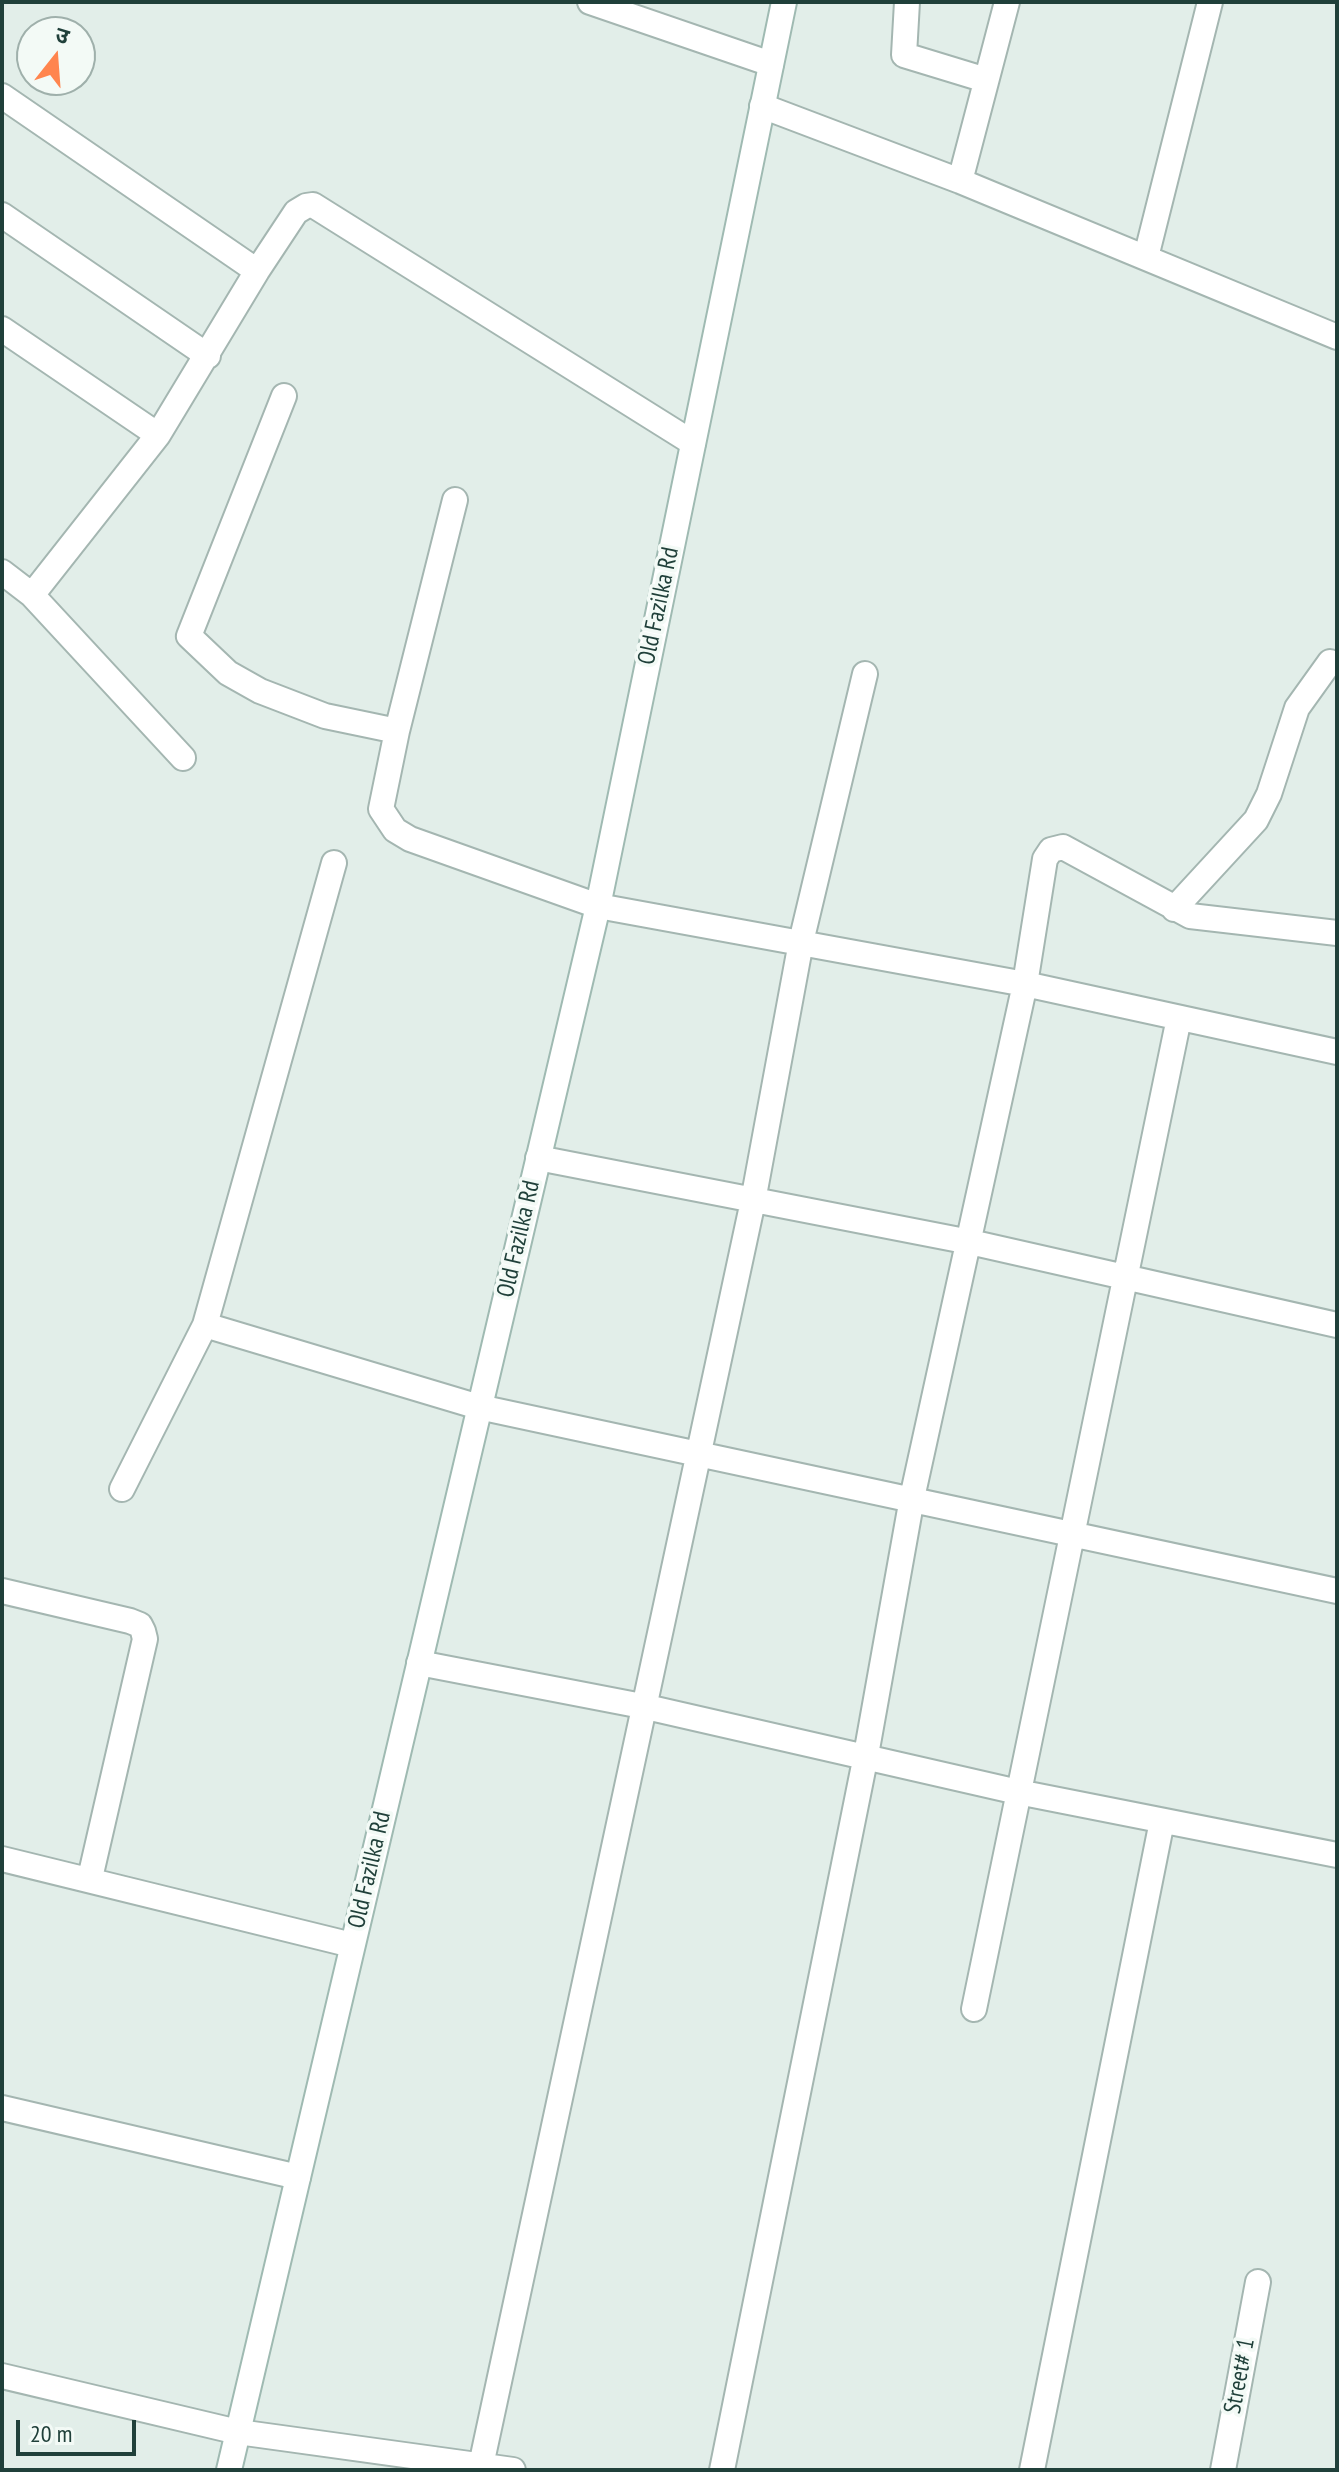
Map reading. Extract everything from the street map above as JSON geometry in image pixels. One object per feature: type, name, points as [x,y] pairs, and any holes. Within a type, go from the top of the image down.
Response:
[{"type":"street","points":[[590,2],[771,64]]},
{"type":"street","name":"Old Fazilka Rd","points":[[229,2470],[598,906],[784,2]]},
{"type":"street","points":[[907,2],[904,55],[986,80]]},
{"type":"street","points":[[960,181],[1007,2]]},
{"type":"street","points":[[1146,257],[1210,2]]},
{"type":"street","points":[[2,96],[257,271]]},
{"type":"street","points":[[762,106],[960,181],[1337,337]]},
{"type":"street","points":[[32,595],[158,435],[296,212],[313,205],[693,443]]},
{"type":"street","points":[[2,215],[208,356]]},
{"type":"street","points":[[2,329],[158,435]]},
{"type":"street","points":[[284,396],[189,636],[228,673],[260,691],[325,716],[397,731]]},
{"type":"street","points":[[455,500],[397,731],[381,809],[395,830],[410,839],[598,906],[1025,984],[1337,1052]]},
{"type":"street","points":[[2,572],[32,595],[183,758]]},
{"type":"street","points":[[1174,909],[1256,820],[1269,794],[1297,708],[1330,662]]},
{"type":"street","points":[[481,2467],[642,1706],[753,1201],[801,942],[865,674]]},
{"type":"street","points":[[722,2470],[866,1755],[912,1498],[1025,984],[1045,859],[1057,846],[1174,909],[1213,921],[1337,933]]},
{"type":"street","points":[[122,1489],[205,1325],[334,863]]},
{"type":"street","points":[[974,2009],[1123,1276],[1179,1018]]},
{"type":"street","points":[[538,1158],[970,1242],[1337,1325]]},
{"type":"street","points":[[205,1325],[479,1407],[697,1451],[1337,1591]]},
{"type":"street","points":[[2,1591],[130,1621],[140,1625],[143,1631],[145,1639],[90,1878]]},
{"type":"street","points":[[419,1663],[642,1706],[1018,1792],[1337,1855]]},
{"type":"street","points":[[1032,2470],[1162,1821]]},
{"type":"street","points":[[2,1859],[90,1878],[352,1945]]},
{"type":"street","points":[[2,2108],[298,2177]]},
{"type":"street","name":"Street# 1","points":[[1223,2470],[1258,2282]]},
{"type":"street","points":[[2,2376],[238,2432],[513,2470]]}]
